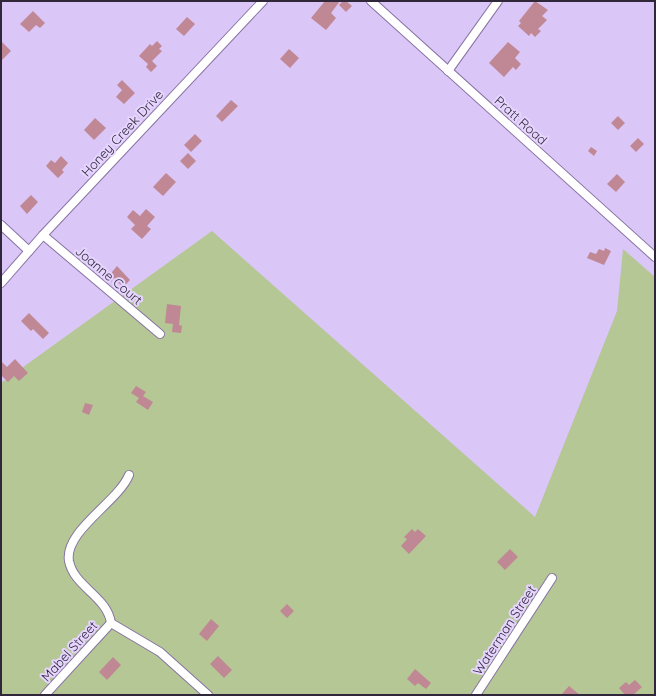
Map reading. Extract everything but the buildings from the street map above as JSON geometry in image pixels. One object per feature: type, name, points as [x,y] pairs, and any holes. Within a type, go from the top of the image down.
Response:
[{"type":"street","name":"Honey Creek Drive","points":[[1,283],[29,250],[263,1]]},
{"type":"street","name":"Pratt Road","points":[[371,1],[655,257]]},
{"type":"street","points":[[448,71],[498,1]]},
{"type":"street","points":[[1,225],[29,250]]},
{"type":"street","name":"Joanne Court","points":[[43,235],[160,334]]},
{"type":"street","points":[[129,475],[125,485],[76,536],[68,555],[70,567],[75,577],[98,599],[110,618],[111,623],[160,652],[208,695]]},
{"type":"street","name":"Waterman Street","points":[[476,695],[552,578]]},
{"type":"street","name":"Mabel Street","points":[[45,695],[111,623]]},
{"type":"green space","points":[[212,231],[535,517],[617,311],[623,249],[655,277],[655,695],[1,695],[1,383]]}]
